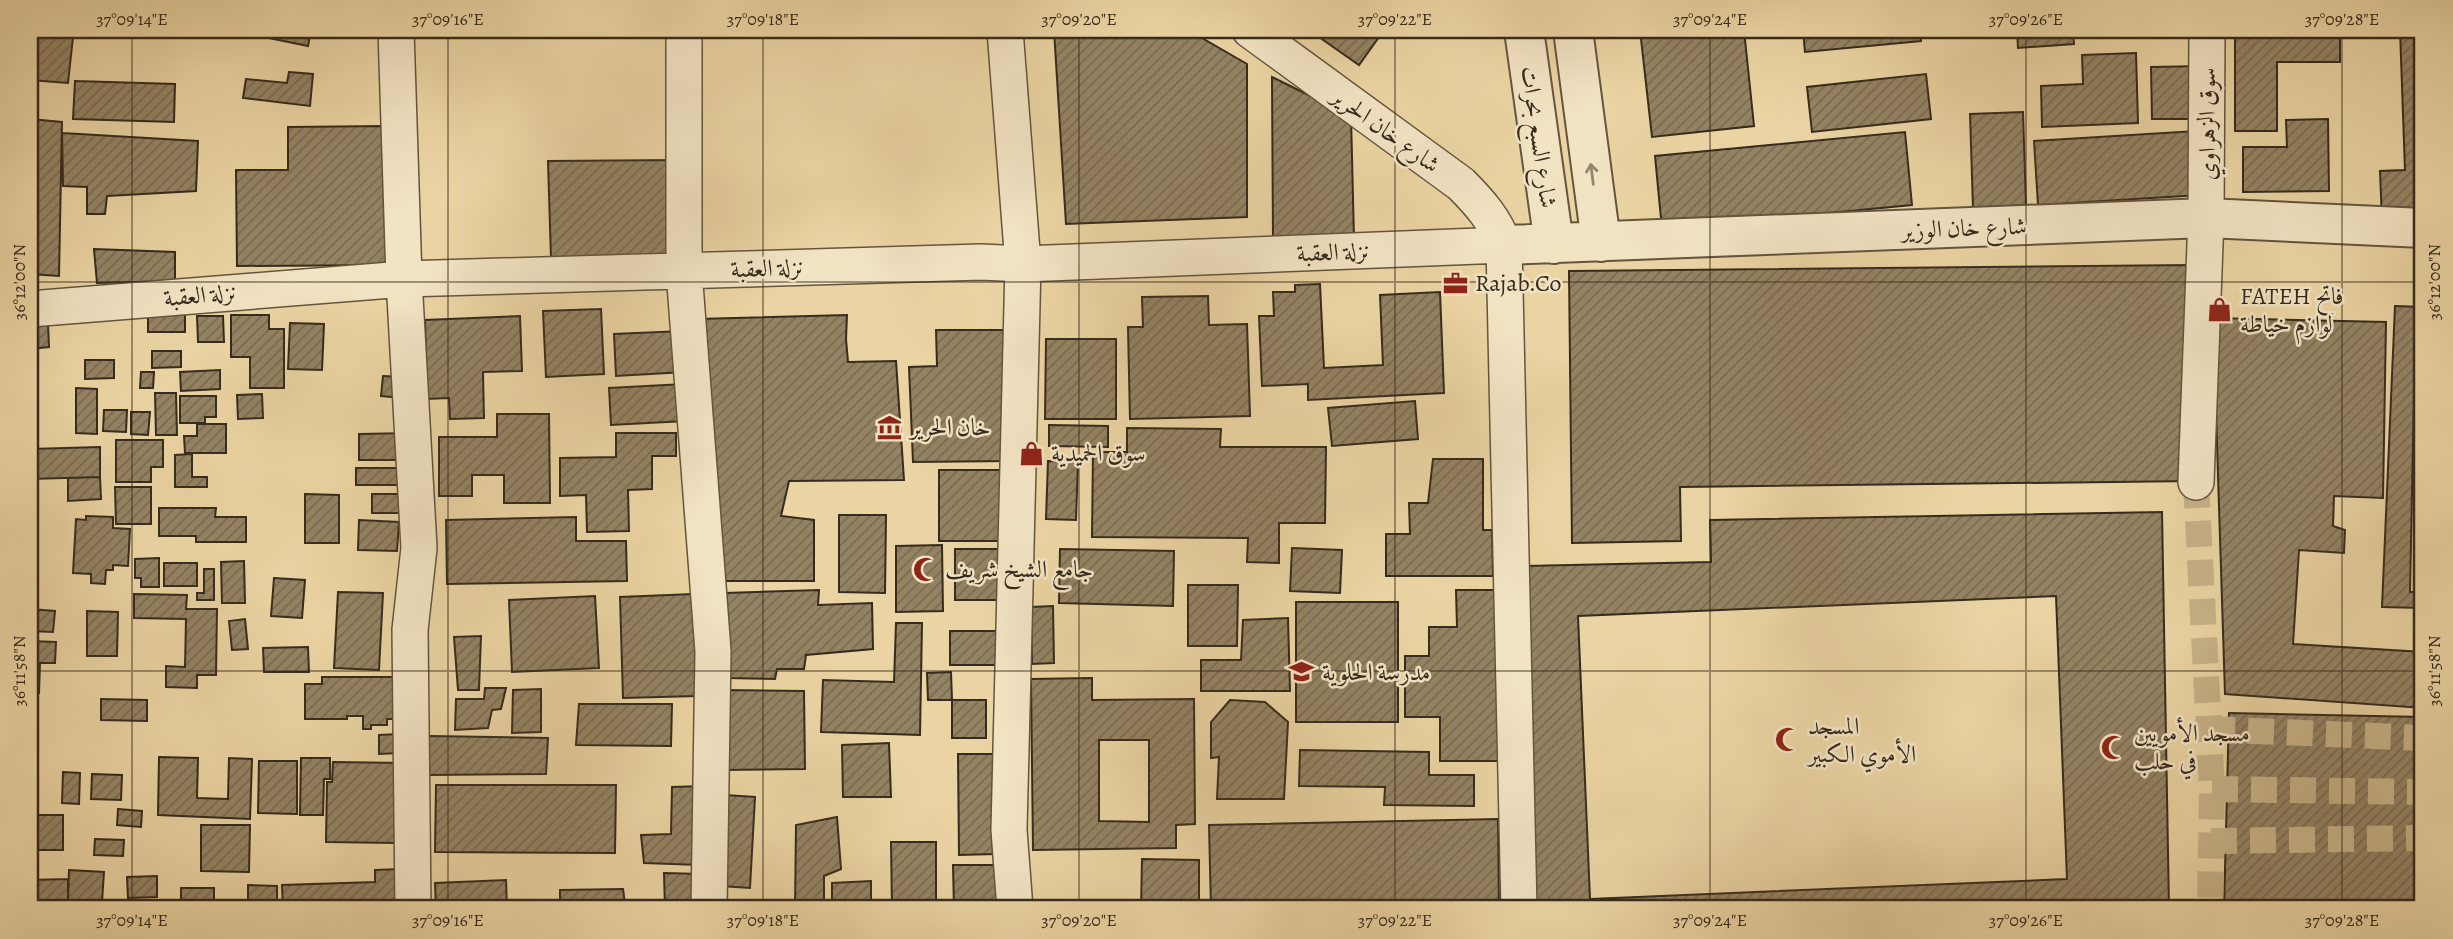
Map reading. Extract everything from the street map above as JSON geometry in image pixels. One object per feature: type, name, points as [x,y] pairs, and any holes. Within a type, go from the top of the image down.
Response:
[{"type":"street","points":[[396,30],[404,279],[419,548],[410,630],[413,909]]},
{"type":"street","points":[[684,30],[684,271],[713,651],[709,909]]},
{"type":"street","points":[[1005,30],[1023,264],[1009,830],[1015,909]]},
{"type":"street","name":"شارع خان الحرير","points":[[1250,30],[1461,184],[1487,212],[1504,246]]},
{"type":"street","name":"شارع السبع بحرات","points":[[1524,30],[1554,244]]},
{"type":"street","name":"شارع السبع بحرات","points":[[1573,30],[1601,242]]},
{"type":"street","name":"سوق الزهراوي","points":[[2196,482],[2206,218],[2207,30]]},
{"type":"street","name":"شارع خان الوزير","points":[[1504,246],[2206,218],[2423,228]]},
{"type":"street","points":[[1504,246],[1519,909]]},
{"type":"street","name":"نزلة العقبة","points":[[30,309],[404,279],[981,262],[1023,264],[1504,246]]},
{"type":"building","points":[[229,30],[311,30],[308,46]]},
{"type":"building","points":[[1054,30],[1188,30],[1247,64],[1247,217],[1066,224]]},
{"type":"building","points":[[1309,30],[1384,30],[1359,65]]},
{"type":"building","points":[[1375,30],[1428,30],[1376,37]]},
{"type":"building","points":[[1640,30],[1744,30],[1754,126],[1652,137]]},
{"type":"building","points":[[1803,30],[1920,30],[1921,41],[1805,52]]},
{"type":"building","points":[[2017,30],[2073,30],[2074,44],[2018,48]]},
{"type":"building","points":[[2235,30],[2340,30],[2340,62],[2277,62],[2277,131],[2235,131]]},
{"type":"building","points":[[2400,30],[2423,30],[2423,221],[2382,222],[2380,171],[2405,170]]},
{"type":"building","points":[[30,33],[73,37],[68,83],[30,80]]},
{"type":"building","points":[[2136,53],[2138,123],[2042,127],[2041,86],[2083,84],[2082,55]]},
{"type":"building","points":[[2202,66],[2202,119],[2152,119],[2151,67]]},
{"type":"building","points":[[289,72],[313,74],[310,106],[243,98],[246,79],[287,83]]},
{"type":"building","points":[[1926,74],[1931,119],[1812,132],[1807,87]]},
{"type":"building","points":[[1272,77],[1351,116],[1354,239],[1273,239]]},
{"type":"building","points":[[75,81],[175,84],[174,122],[73,119]]},
{"type":"building","points":[[2023,112],[2026,205],[1973,208],[1970,114]]},
{"type":"building","points":[[30,119],[62,122],[59,276],[30,274]]},
{"type":"building","points":[[2328,119],[2329,191],[2243,192],[2243,147],[2287,147],[2286,120]]},
{"type":"building","points":[[386,126],[387,265],[237,266],[236,170],[288,170],[288,127]]},
{"type":"building","points":[[2196,131],[2200,195],[2038,205],[2034,141]]},
{"type":"building","points":[[1905,132],[1912,205],[1662,229],[1655,156]]},
{"type":"building","points":[[62,133],[198,141],[196,191],[107,196],[105,214],[87,214],[87,187],[63,186]]},
{"type":"building","points":[[678,160],[677,264],[551,259],[548,161]]},
{"type":"building","points":[[94,249],[175,252],[175,281],[97,283]]},
{"type":"building","points":[[2192,265],[2194,481],[1680,487],[1681,541],[1572,543],[1569,271]]},
{"type":"building","points":[[1320,284],[1324,368],[1383,365],[1380,295],[1440,292],[1444,393],[1308,400],[1308,384],[1262,386],[1259,316],[1274,316],[1273,292],[1295,292],[1295,285]]},
{"type":"building","points":[[1208,296],[1209,325],[1247,324],[1250,416],[1130,419],[1128,327],[1143,327],[1142,297]]},
{"type":"building","points":[[2395,306],[2423,307],[2423,608],[2382,607]]},
{"type":"building","points":[[601,309],[604,374],[546,377],[543,311]]},
{"type":"building","points":[[148,311],[185,311],[185,332],[148,332]]},
{"type":"building","points":[[231,315],[269,315],[269,329],[284,329],[284,388],[250,388],[250,357],[231,357]]},
{"type":"building","points":[[847,315],[848,362],[896,361],[904,480],[789,481],[781,516],[814,520],[814,581],[720,581],[697,319]]},
{"type":"building","points":[[197,316],[223,316],[224,342],[198,342]]},
{"type":"building","points":[[520,316],[522,371],[483,372],[484,418],[450,419],[449,398],[427,399],[425,320]]},
{"type":"building","points":[[2213,318],[2386,322],[2383,498],[2334,496],[2333,526],[2345,530],[2344,553],[2299,550],[2293,644],[2423,652],[2423,708],[2225,694]]},
{"type":"building","points":[[290,323],[324,324],[322,370],[288,369]]},
{"type":"building","points":[[48,324],[49,347],[30,349],[30,325]]},
{"type":"building","points":[[936,330],[1008,330],[1009,461],[913,462],[909,367],[937,366]]},
{"type":"building","points":[[683,331],[685,372],[616,376],[614,334]]},
{"type":"building","points":[[1046,339],[1116,339],[1116,419],[1045,419]]},
{"type":"building","points":[[2415,344],[2423,344],[2423,592],[2410,592]]},
{"type":"building","points":[[152,351],[181,351],[181,367],[152,368]]},
{"type":"building","points":[[85,360],[114,360],[114,378],[85,379]]},
{"type":"building","points":[[220,370],[220,389],[181,391],[180,372]]},
{"type":"building","points":[[141,372],[154,372],[153,388],[140,388]]},
{"type":"building","points":[[383,376],[404,377],[402,398],[381,396]]},
{"type":"building","points":[[684,384],[685,421],[611,425],[609,388]]},
{"type":"building","points":[[76,388],[97,389],[97,434],[76,433]]},
{"type":"building","points":[[155,393],[176,393],[177,435],[156,435]]},
{"type":"building","points":[[262,394],[263,418],[238,419],[237,395]]},
{"type":"building","points":[[180,396],[216,396],[216,417],[205,417],[205,423],[180,423]]},
{"type":"building","points":[[1415,401],[1418,439],[1332,446],[1328,408]]},
{"type":"building","points":[[104,410],[127,410],[126,432],[103,431]]},
{"type":"building","points":[[131,412],[150,412],[148,435],[131,434]]},
{"type":"building","points":[[497,414],[549,414],[550,503],[504,503],[504,475],[472,475],[472,496],[439,496],[439,437],[497,437]]},
{"type":"building","points":[[197,424],[226,424],[226,453],[185,453],[184,436],[197,436]]},
{"type":"building","points":[[1049,425],[1108,426],[1108,447],[1049,446]]},
{"type":"building","points":[[1127,428],[1221,429],[1220,447],[1326,447],[1325,523],[1279,523],[1279,563],[1247,562],[1248,538],[1092,537],[1093,452],[1127,452]]},
{"type":"building","points":[[412,433],[412,460],[359,460],[359,434]]},
{"type":"building","points":[[616,433],[676,433],[676,456],[652,456],[652,489],[628,490],[629,531],[587,532],[586,495],[560,496],[560,458],[616,457]]},
{"type":"building","points":[[116,440],[163,440],[163,467],[151,467],[151,482],[116,482]]},
{"type":"building","points":[[100,447],[100,477],[30,479],[30,449]]},
{"type":"building","points":[[192,454],[192,477],[207,477],[207,487],[175,487],[175,455]]},
{"type":"building","points":[[1433,459],[1483,459],[1483,530],[1492,530],[1493,576],[1386,576],[1386,534],[1410,534],[1409,503],[1428,503]]},
{"type":"building","points":[[1048,461],[1078,462],[1076,520],[1046,519]]},
{"type":"building","points":[[356,468],[409,468],[409,485],[356,485]]},
{"type":"building","points":[[939,470],[1000,470],[1000,541],[939,541]]},
{"type":"building","points":[[100,477],[101,499],[68,501],[68,478]]},
{"type":"building","points":[[115,487],[151,487],[151,524],[116,524]]},
{"type":"building","points":[[305,494],[339,495],[339,543],[305,543]]},
{"type":"building","points":[[372,494],[405,494],[405,513],[372,513]]},
{"type":"building","points":[[159,508],[216,508],[215,517],[246,517],[246,542],[196,542],[196,536],[159,536]]},
{"type":"building","name":"مسجد الأمويين في حلب","points":[[2162,512],[2169,909],[1530,909],[1524,566],[1711,562],[1710,520]],"holes":[[[2056,596],[2067,879],[1590,899],[1578,616]]]},
{"type":"building","points":[[839,515],[886,515],[885,593],[839,592]]},
{"type":"building","points":[[86,516],[113,517],[113,528],[130,529],[128,566],[113,565],[113,570],[106,570],[105,584],[91,583],[91,574],[73,573],[76,519],[86,520]]},
{"type":"building","points":[[576,517],[576,541],[626,541],[627,581],[447,584],[446,520]]},
{"type":"building","points":[[359,520],[399,522],[397,551],[358,550]]},
{"type":"building","points":[[942,545],[943,611],[896,612],[896,546]]},
{"type":"building","points":[[1292,548],[1342,550],[1340,593],[1290,591]]},
{"type":"building","points":[[955,549],[1008,549],[1002,600],[955,600]]},
{"type":"building","points":[[1060,549],[1174,551],[1173,606],[1059,603]]},
{"type":"building","points":[[159,558],[159,587],[141,587],[141,578],[135,578],[135,559]]},
{"type":"building","points":[[244,561],[245,603],[222,603],[221,562]]},
{"type":"building","points":[[164,563],[197,563],[197,586],[164,586]]},
{"type":"building","points":[[204,569],[214,569],[214,600],[197,600],[197,593],[204,593]]},
{"type":"building","points":[[274,578],[305,580],[302,618],[271,616]]},
{"type":"building","points":[[1188,585],[1238,585],[1237,646],[1188,646]]},
{"type":"building","points":[[819,590],[818,605],[872,603],[873,649],[806,655],[804,669],[777,669],[775,679],[726,678],[725,593]]},
{"type":"building","points":[[1456,590],[1499,590],[1500,761],[1440,761],[1440,717],[1405,717],[1405,656],[1429,656],[1429,627],[1457,627]]},
{"type":"building","points":[[338,592],[383,593],[379,670],[334,668]]},
{"type":"building","points":[[134,594],[187,595],[186,609],[217,609],[216,675],[197,675],[197,688],[166,687],[166,666],[185,667],[186,619],[134,618]]},
{"type":"building","points":[[693,594],[697,696],[623,698],[620,597]]},
{"type":"building","points":[[595,596],[599,668],[512,672],[509,600]]},
{"type":"building","points":[[1296,602],[1398,602],[1398,722],[1296,722]]},
{"type":"building","points":[[1053,606],[1054,663],[1032,664],[1031,607]]},
{"type":"building","points":[[30,609],[55,611],[53,632],[30,631]]},
{"type":"building","points":[[87,611],[118,612],[117,656],[87,656]]},
{"type":"building","points":[[1288,618],[1290,691],[1201,691],[1201,660],[1241,660],[1243,620]]},
{"type":"building","points":[[245,619],[248,649],[232,650],[229,621]]},
{"type":"building","points":[[896,623],[922,623],[920,735],[821,732],[823,680],[894,682]]},
{"type":"building","points":[[950,631],[997,631],[997,665],[950,665]]},
{"type":"building","points":[[481,636],[479,690],[458,690],[454,637]]},
{"type":"building","points":[[30,641],[56,642],[55,663],[40,663],[39,693],[30,693]]},
{"type":"building","points":[[308,647],[309,672],[264,672],[263,648]]},
{"type":"building","points":[[951,672],[952,700],[928,700],[927,673]]},
{"type":"building","points":[[322,677],[397,677],[397,719],[387,719],[387,725],[371,725],[371,729],[363,729],[363,716],[347,716],[347,719],[305,719],[305,684],[322,684]]},
{"type":"building","points":[[1092,678],[1092,700],[1194,699],[1195,824],[1176,825],[1176,848],[1033,850],[1031,679]],"holes":[[[1099,740],[1149,740],[1149,822],[1099,821]]]},
{"type":"building","points":[[485,688],[506,688],[501,709],[492,710],[488,728],[455,730],[456,699],[484,699]]},
{"type":"building","points":[[541,689],[541,732],[512,733],[513,690]]},
{"type":"building","points":[[724,690],[804,691],[805,769],[722,770]]},
{"type":"building","points":[[101,699],[147,700],[147,721],[101,720]]},
{"type":"building","points":[[952,700],[986,700],[986,738],[952,738]]},
{"type":"building","points":[[1230,700],[1265,702],[1288,722],[1284,799],[1217,799],[1219,757],[1211,758],[1211,722]]},
{"type":"building","points":[[579,704],[672,704],[671,746],[576,745]]},
{"type":"building","points":[[30,709],[38,710],[37,742],[30,742]]},
{"type":"building","points":[[2229,713],[2423,717],[2423,909],[2224,909]]},
{"type":"building","points":[[399,734],[399,753],[379,754],[379,735]]},
{"type":"building","points":[[429,736],[548,738],[546,774],[429,775]]},
{"type":"building","points":[[889,743],[891,797],[843,797],[842,745]]},
{"type":"building","points":[[1300,750],[1429,752],[1429,775],[1474,775],[1474,806],[1384,805],[1385,787],[1299,786]]},
{"type":"building","points":[[958,754],[994,754],[995,854],[959,855]]},
{"type":"building","points":[[159,757],[198,758],[197,798],[228,799],[229,758],[252,759],[250,819],[158,815]]},
{"type":"building","points":[[301,758],[330,758],[330,779],[324,779],[323,815],[300,815]]},
{"type":"building","points":[[259,761],[297,761],[297,814],[258,813]]},
{"type":"building","points":[[333,762],[404,763],[395,843],[326,842],[327,782],[332,782]]},
{"type":"building","points":[[63,772],[80,773],[79,804],[62,803]]},
{"type":"building","points":[[92,774],[122,775],[121,800],[91,799]]},
{"type":"building","points":[[436,785],[616,785],[615,853],[435,852]]},
{"type":"building","points":[[703,786],[700,865],[644,863],[641,835],[671,834],[672,787]]},
{"type":"building","points":[[725,795],[755,797],[750,888],[721,886]]},
{"type":"building","points":[[118,809],[142,811],[141,827],[117,825]]},
{"type":"building","points":[[30,815],[63,815],[63,850],[30,850]]},
{"type":"building","points":[[837,817],[841,869],[824,876],[824,909],[795,909],[796,825]]},
{"type":"building","points":[[1498,819],[1499,909],[1211,909],[1209,825]]},
{"type":"building","points":[[201,825],[250,825],[249,872],[201,871]]},
{"type":"building","points":[[95,839],[124,840],[123,856],[94,855]]},
{"type":"building","points":[[891,842],[936,842],[936,909],[892,909]]},
{"type":"building","points":[[1142,859],[1199,860],[1199,909],[1141,909]]},
{"type":"building","points":[[953,865],[1000,865],[1000,909],[954,909]]},
{"type":"building","points":[[401,869],[402,909],[283,909],[282,885],[375,882],[375,870]]},
{"type":"building","points":[[69,870],[104,872],[102,902],[68,901]]},
{"type":"building","points":[[664,873],[701,874],[701,909],[665,909]]},
{"type":"building","points":[[157,876],[157,897],[128,898],[127,877]]},
{"type":"building","points":[[68,879],[68,909],[30,909],[30,880]]},
{"type":"building","points":[[506,880],[507,909],[436,909],[435,883]]},
{"type":"building","points":[[871,881],[871,909],[832,909],[832,883]]},
{"type":"building","points":[[248,885],[277,886],[277,909],[248,909]]},
{"type":"building","points":[[181,888],[214,888],[214,909],[181,909]]},
{"type":"building","points":[[623,889],[625,904],[657,903],[657,909],[560,909],[560,890]]},
{"type":"tunnel","points":[[2196,482],[2212,789],[2210,909]]},
{"type":"tunnel","points":[[2209,729],[2423,738]]},
{"type":"tunnel","points":[[2212,789],[2423,792]]},
{"type":"tunnel","points":[[2211,841],[2423,838]]},
{"type":"place","name":"Rajab.Co","points":[[1455,283]]},
{"type":"place","name":"FATEH فاتح لوازم خياطة","points":[[2220,310]]},
{"type":"place","name":"خان الحرير","points":[[890,427]]},
{"type":"place","name":"سوق الحميدية","points":[[1031,453]]},
{"type":"place","name":"جامع الشيخ شريف","points":[[925,569]]},
{"type":"place","name":"مدرسة الحلوية","points":[[1302,672]]},
{"type":"place","name":"المسجد الأموي الكبير","points":[[1788,740]]},
{"type":"place","name":"مسجد الأمويين في حلب","points":[[2114,747]]}]
